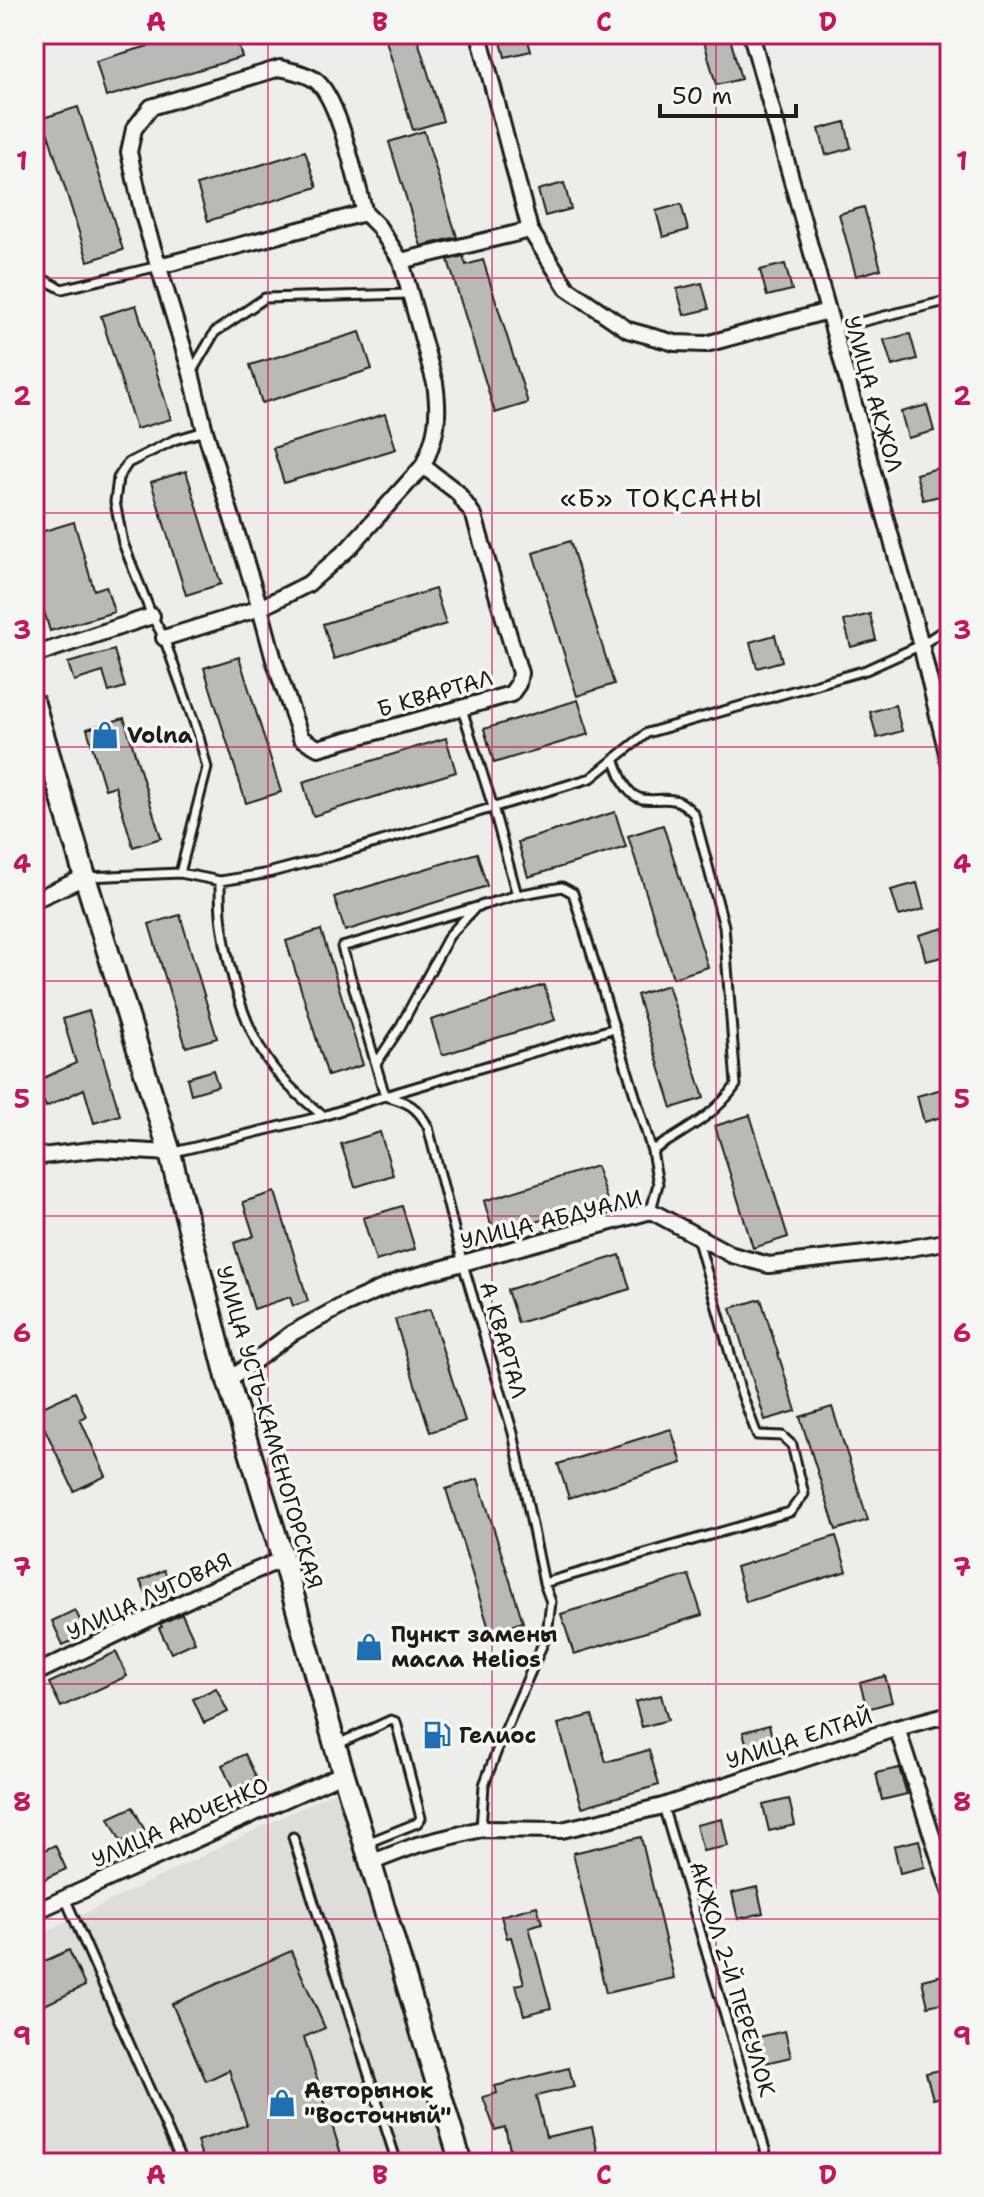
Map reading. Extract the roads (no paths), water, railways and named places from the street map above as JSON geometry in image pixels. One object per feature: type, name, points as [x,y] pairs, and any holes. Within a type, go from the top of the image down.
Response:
[{"type":"street","points":[[479,34],[530,230],[567,288],[628,330],[675,343],[706,344],[828,311]]},
{"type":"street","name":"УЛИЦА АКЖОЛ","points":[[751,34],[921,645],[950,766]]},
{"type":"street","name":"Б КВАРТАЛ","points":[[164,638],[260,608],[308,584],[349,548],[423,466],[433,445],[438,404],[401,261],[378,226],[365,213],[330,96],[314,79],[280,68],[151,107],[134,129],[129,152],[143,215],[191,373],[205,431],[260,608],[274,660],[301,738],[318,748],[511,694],[518,684],[520,673],[474,516],[457,492],[423,466]]},
{"type":"street","points":[[159,266],[365,213]]},
{"type":"street","points":[[401,261],[530,230]]},
{"type":"street","points":[[34,655],[152,616]]},
{"type":"street","name":"УЛИЦА УСТЬ-КАМЕНОГОРСКАЯ","points":[[34,704],[170,1153],[228,1381],[461,2163]]},
{"type":"street","points":[[34,900],[85,877]]},
{"type":"street","points":[[34,1157],[99,1149],[170,1153]]},
{"type":"street","name":"УЛИЦА АБДУАЛИ","points":[[228,1381],[292,1333],[342,1306],[401,1280],[651,1211],[732,1255],[769,1265],[950,1241]]},
{"type":"street","name":"УЛИЦА ЛУГОВАЯ","points":[[34,1674],[196,1596],[283,1559]]},
{"type":"street","name":"УЛИЦА ЕЛТАЙ","points":[[368,1853],[481,1829],[562,1830],[663,1806],[897,1728],[950,1714]]},
{"type":"street","points":[[897,1728],[950,1891]]},
{"type":"street","name":"УЛИЦА АЮЧЕНКО","points":[[34,1912],[344,1773]]},
{"type":"lane","points":[[34,262],[39,277],[62,289],[159,266]]},
{"type":"lane","points":[[191,373],[215,332],[265,298],[409,294]]},
{"type":"lane","points":[[832,329],[950,300]]},
{"type":"lane","points":[[180,873],[207,768],[198,733],[164,638],[123,543],[115,502],[118,478],[128,463],[174,440],[205,431]]},
{"type":"lane","points":[[85,877],[180,873],[220,881],[264,874],[332,856],[591,778],[647,733],[866,670],[921,645],[950,626]]},
{"type":"lane","points":[[462,709],[517,895]]},
{"type":"lane","points":[[614,759],[626,788],[634,795],[645,801],[675,800],[694,814],[724,926],[736,1085],[725,1101],[652,1151]]},
{"type":"lane","points":[[220,881],[222,923],[231,965],[253,1034],[272,1067],[323,1116]]},
{"type":"lane","points":[[385,1096],[342,947],[517,895],[562,887],[573,893],[652,1151],[658,1184],[651,1211]]},
{"type":"lane","points":[[376,1064],[399,1029],[449,936],[475,908]]},
{"type":"lane","points":[[170,1153],[323,1116],[615,1028]]},
{"type":"lane","name":"А КВАРТАЛ","points":[[385,1096],[412,1106],[428,1127],[463,1264],[513,1433],[544,1583],[551,1602],[547,1634],[484,1785],[481,1829]]},
{"type":"lane","points":[[544,1583],[790,1512],[804,1494],[792,1445],[782,1436],[757,1435],[740,1389],[697,1236]]},
{"type":"lane","points":[[335,1745],[391,1720],[396,1722],[421,1818],[368,1853]]},
{"type":"lane","name":"АКЖОЛ 2-Й ПЕРЕУЛОК","points":[[663,1806],[769,2163]]},
{"type":"lane","points":[[293,1837],[397,2163]]},
{"type":"lane","points":[[64,1897],[182,2163]]},
{"type":"place","name":"Volna","points":[[105,735]]},
{"type":"place","name":"Пункт замены масла Helios","points":[[369,1647]]},
{"type":"place","name":"Гелиос","points":[[437,1735]]},
{"type":"place","name":"Авторынок \"Восточный\"","points":[[282,2103]]},
{"type":"district","name":"«Б» ТОҚСАНЫ","points":[[662,498]]}]
